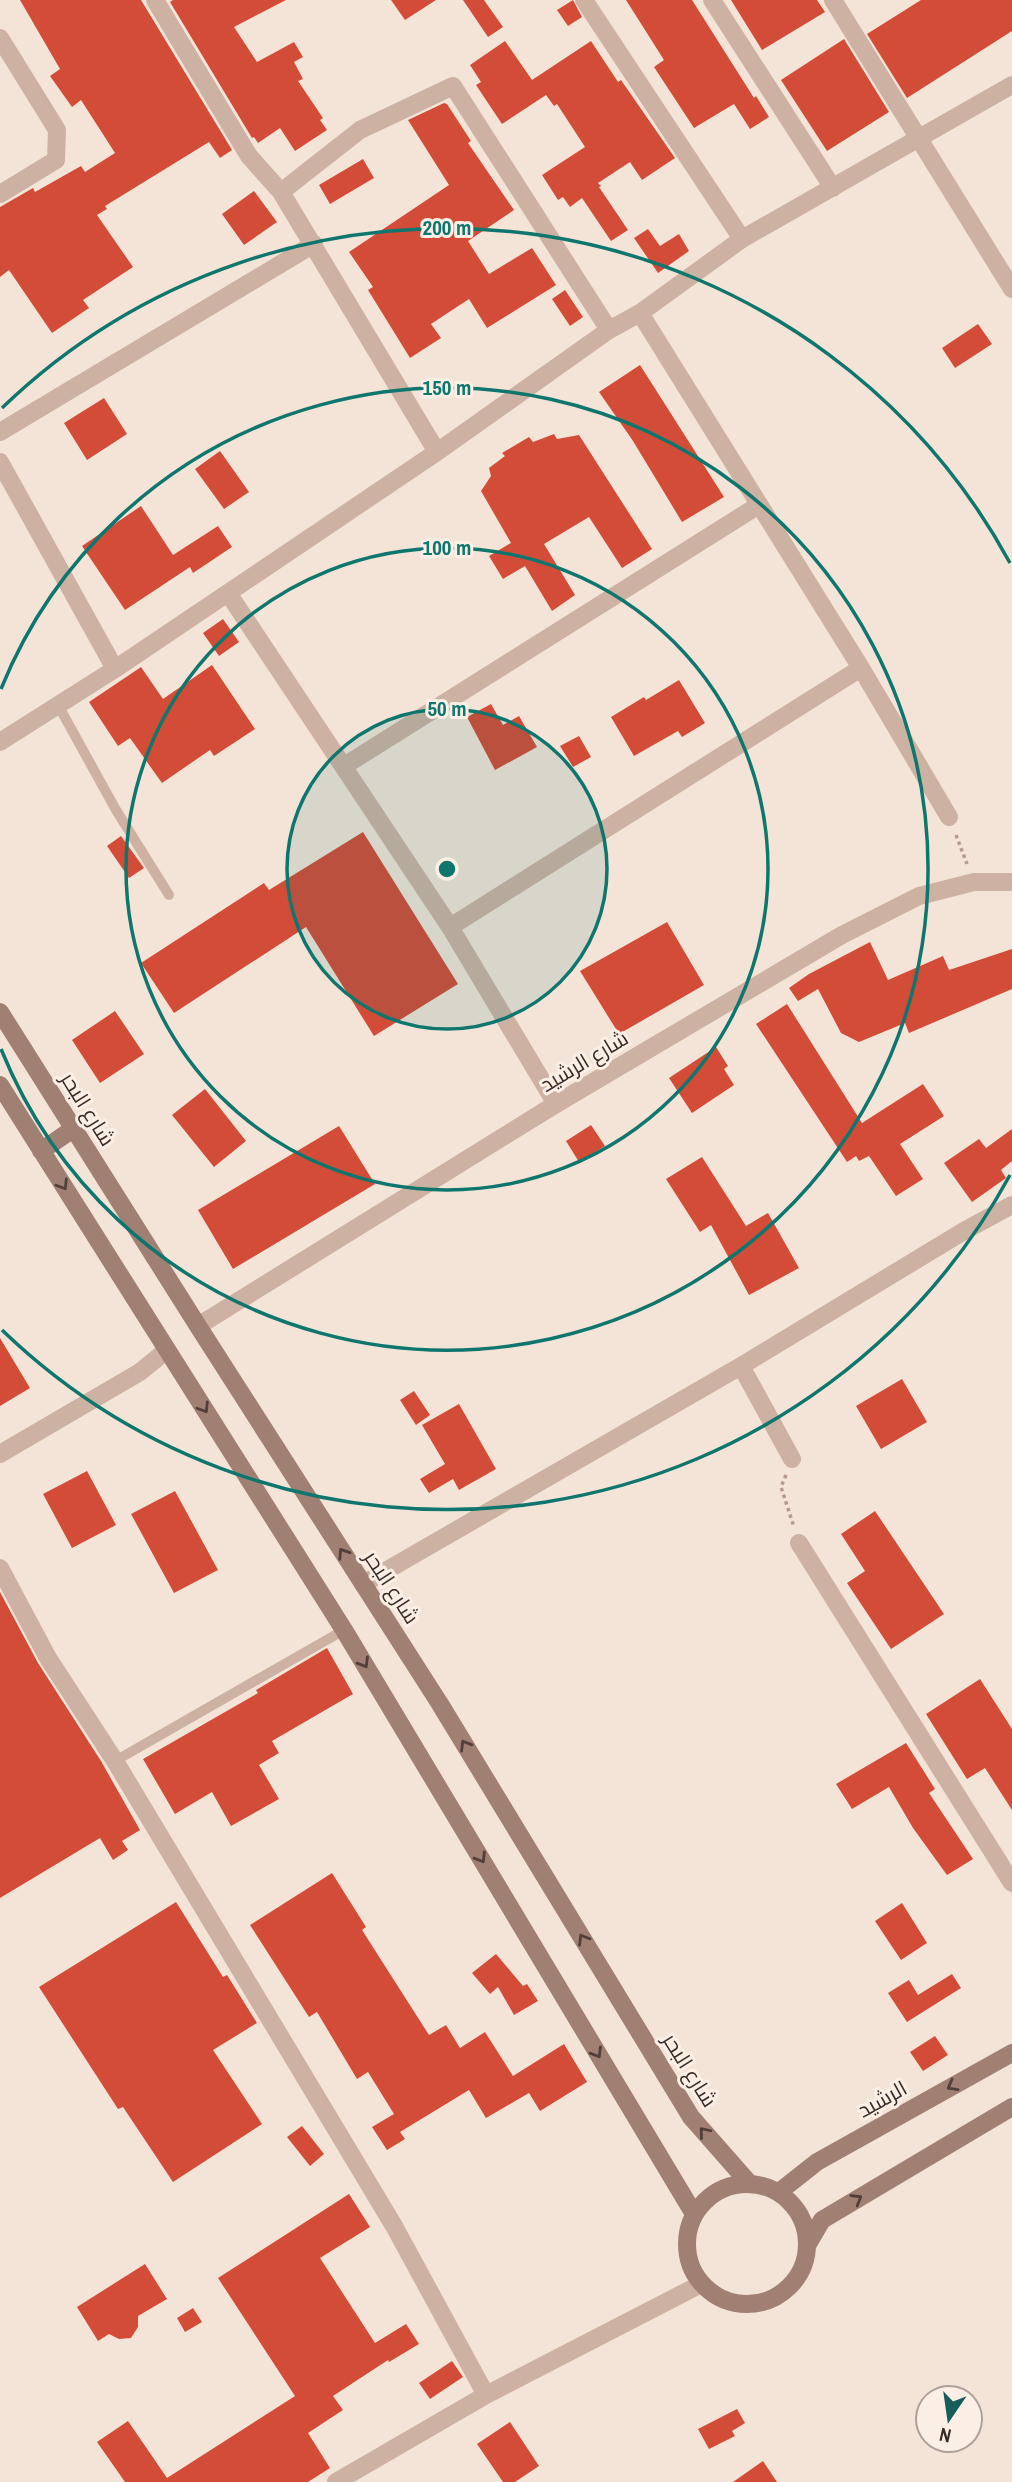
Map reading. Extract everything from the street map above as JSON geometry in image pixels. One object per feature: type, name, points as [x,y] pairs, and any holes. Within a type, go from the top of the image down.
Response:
[{"type":"main road","name":"شارع البحر","points":[[0,1012],[440,1704],[691,2117],[749,2183]]},
{"type":"main road","points":[[0,1085],[344,1630],[694,2214]]},
{"type":"main road","points":[[41,1151],[74,1129]]},
{"type":"main road","name":"الرشيد","points":[[779,2192],[817,2162],[1012,2053]]},
{"type":"main road","points":[[808,2244],[804,2223],[794,2206],[779,2192],[749,2183],[727,2186],[708,2197],[694,2214],[687,2231],[691,2268],[701,2284],[716,2296],[733,2303],[765,2302],[780,2295],[792,2284],[801,2271],[808,2244],[822,2220],[1012,2107]]},
{"type":"street","points":[[155,0],[249,156],[281,192],[314,244],[437,453]]},
{"type":"street","points":[[584,0],[742,239]]},
{"type":"street","points":[[712,0],[833,188]]},
{"type":"street","points":[[833,0],[1012,289]]},
{"type":"street","points":[[0,38],[57,130],[56,160],[0,194]]},
{"type":"street","points":[[0,742],[437,453],[742,239],[1012,85]]},
{"type":"street","points":[[281,192],[360,130],[453,86],[609,330]]},
{"type":"street","points":[[0,432],[314,244]]},
{"type":"street","points":[[640,313],[861,668],[949,817]]},
{"type":"street","points":[[0,463],[115,668]]},
{"type":"street","points":[[344,766],[759,505]]},
{"type":"street","points":[[228,593],[450,928],[556,1104]]},
{"type":"street","points":[[450,928],[861,668]]},
{"type":"street","name":"شارع الرشيد","points":[[198,1326],[556,1104],[842,935],[919,896],[974,882],[1012,882]]},
{"type":"street","points":[[363,1584],[741,1366],[964,1231],[1012,1205]]},
{"type":"street","points":[[0,1454],[140,1372],[167,1350]]},
{"type":"street","points":[[741,1366],[792,1459]]},
{"type":"street","points":[[799,1543],[1012,1883]]},
{"type":"street","points":[[0,1568],[48,1658],[115,1761],[394,2226],[486,2395]]},
{"type":"street","points":[[335,2482],[486,2395],[701,2284]]},
{"type":"lane","points":[[58,705],[116,810],[169,895]]},
{"type":"lane","points":[[115,1761],[344,1630]]},
{"type":"path","points":[[949,817],[974,882]]},
{"type":"path","points":[[792,1459],[781,1487],[799,1543]]},
{"type":"building","points":[[20,0],[141,0],[232,150],[220,158],[209,142],[105,206],[107,209],[97,215],[133,267],[83,300],[89,308],[52,333],[9,270],[0,277],[0,207],[33,188],[35,192],[81,166],[85,172],[115,153],[81,100],[72,107],[50,76],[60,69]]},
{"type":"building","points":[[286,0],[234,27],[257,62],[294,42],[303,57],[294,62],[303,79],[298,81],[323,118],[320,120],[327,130],[295,151],[280,128],[258,143],[252,138],[170,2]]},
{"type":"building","points":[[391,0],[436,0],[405,20]]},
{"type":"building","points":[[463,0],[484,0],[503,27],[488,37]]},
{"type":"building","points":[[573,0],[582,17],[568,26],[557,10]]},
{"type":"building","points":[[626,0],[692,0],[769,117],[750,129],[734,104],[694,128],[654,67],[664,60]]},
{"type":"building","points":[[731,0],[817,0],[825,12],[762,50]]},
{"type":"building","points":[[921,0],[1012,0],[1012,31],[907,98],[867,34]]},
{"type":"building","points":[[844,39],[889,112],[827,151],[781,80]]},
{"type":"building","points":[[505,41],[532,80],[591,41],[675,158],[642,180],[630,162],[598,183],[628,230],[611,241],[582,198],[570,207],[563,197],[558,200],[542,175],[585,147],[557,104],[554,106],[546,95],[502,124],[476,85],[481,82],[470,65]]},
{"type":"building","points":[[444,103],[514,210],[468,241],[489,274],[532,248],[556,285],[487,328],[469,299],[431,324],[441,338],[410,358],[368,290],[373,287],[349,252],[449,185],[408,120]]},
{"type":"building","points":[[363,159],[374,178],[330,204],[319,185]]},
{"type":"building","points":[[254,191],[277,222],[244,245],[222,214]]},
{"type":"building","points":[[648,229],[660,246],[679,234],[689,251],[658,273],[634,238]]},
{"type":"building","points":[[565,290],[583,317],[570,326],[552,299]]},
{"type":"building","points":[[978,324],[992,344],[955,368],[942,348]]},
{"type":"building","points":[[640,365],[724,497],[682,522],[633,441],[599,392]]},
{"type":"building","points":[[104,398],[127,434],[87,460],[64,423]]},
{"type":"building","points":[[554,434],[557,439],[579,435],[652,549],[622,568],[589,517],[544,544],[575,595],[552,611],[525,566],[503,579],[489,556],[511,543],[481,491],[491,476],[489,468],[505,456],[502,453],[529,437],[533,442]]},
{"type":"building","points":[[220,451],[249,492],[224,509],[195,469]]},
{"type":"building","points":[[141,506],[173,555],[218,526],[232,547],[193,573],[190,567],[125,610],[82,546]]},
{"type":"building","points":[[223,619],[239,642],[219,656],[203,633]]},
{"type":"building","points":[[212,665],[255,729],[214,756],[210,750],[162,783],[130,738],[118,746],[89,702],[141,667],[163,699]]},
{"type":"building","points":[[679,680],[705,723],[682,737],[678,731],[634,756],[611,717]]},
{"type":"building","points":[[491,704],[503,725],[519,716],[537,747],[495,770],[467,717]]},
{"type":"building","points":[[579,736],[591,757],[573,767],[560,746]]},
{"type":"building","points":[[363,832],[458,984],[374,1036],[306,927],[174,1013],[141,963],[264,883],[269,890]]},
{"type":"building","points":[[121,836],[144,868],[129,878],[107,846]]},
{"type":"building","points":[[667,922],[704,985],[619,1034],[580,971]]},
{"type":"building","points":[[870,942],[888,980],[943,956],[949,970],[1012,949],[1012,989],[909,1033],[905,1023],[859,1042],[841,1033],[818,989],[798,1001],[789,988],[809,974]]},
{"type":"building","points":[[787,1004],[862,1123],[923,1084],[944,1116],[900,1144],[923,1179],[896,1196],[869,1156],[859,1161],[856,1156],[847,1162],[756,1024]]},
{"type":"building","points":[[115,1011],[144,1054],[100,1083],[72,1040]]},
{"type":"building","points":[[716,1047],[728,1066],[724,1069],[734,1085],[692,1113],[669,1078]]},
{"type":"building","points":[[205,1089],[246,1141],[214,1167],[172,1115]]},
{"type":"building","points":[[591,1125],[605,1146],[579,1162],[566,1141]]},
{"type":"building","points":[[339,1126],[375,1184],[233,1269],[198,1210]]},
{"type":"building","points":[[1012,1129],[1012,1161],[1001,1170],[1006,1178],[972,1202],[944,1163],[979,1139],[986,1148]]},
{"type":"building","points":[[702,1157],[746,1226],[768,1213],[799,1268],[749,1295],[711,1225],[700,1232],[666,1179]]},
{"type":"building","points":[[0,1338],[30,1388],[0,1406]]},
{"type":"building","points":[[902,1379],[927,1422],[881,1449],[856,1406]]},
{"type":"building","points":[[414,1391],[430,1415],[416,1425],[400,1400]]},
{"type":"building","points":[[459,1404],[496,1469],[459,1490],[453,1479],[429,1493],[420,1479],[445,1464],[422,1425]]},
{"type":"building","points":[[87,1471],[116,1525],[72,1548],[43,1494]]},
{"type":"building","points":[[175,1491],[218,1570],[174,1593],[131,1514]]},
{"type":"building","points":[[875,1511],[944,1614],[891,1649],[847,1583],[865,1571],[841,1534]]},
{"type":"building","points":[[0,1592],[38,1663],[101,1761],[140,1830],[122,1841],[128,1850],[113,1860],[100,1838],[0,1898]]},
{"type":"building","points":[[327,1648],[353,1694],[272,1741],[279,1753],[259,1765],[279,1799],[231,1826],[212,1792],[175,1814],[143,1759],[258,1693],[256,1690]]},
{"type":"building","points":[[980,1679],[1012,1729],[1012,1810],[985,1768],[967,1779],[926,1714]]},
{"type":"building","points":[[906,1743],[935,1789],[929,1793],[973,1859],[947,1875],[913,1828],[889,1787],[852,1809],[836,1784]]},
{"type":"building","points":[[332,1873],[366,1927],[362,1930],[429,2035],[446,2025],[460,2048],[485,2032],[513,2076],[564,2044],[587,2082],[540,2111],[529,2093],[486,2118],[469,2090],[400,2132],[405,2139],[387,2150],[372,2127],[394,2114],[368,2072],[357,2079],[317,2012],[309,2017],[250,1925]]},
{"type":"building","points":[[176,1902],[223,1977],[227,1975],[257,2023],[213,2050],[262,2124],[173,2182],[123,2107],[118,2109],[39,1987]]},
{"type":"building","points":[[902,1903],[927,1943],[901,1960],[875,1921]]},
{"type":"building","points":[[496,1954],[523,1986],[527,1984],[538,2001],[514,2015],[498,1987],[490,1994],[472,1973]]},
{"type":"building","points":[[952,1974],[961,1988],[907,2022],[888,1993],[909,1980],[918,1995]]},
{"type":"building","points":[[935,2036],[948,2055],[923,2071],[910,2052]]},
{"type":"building","points":[[302,2126],[324,2154],[310,2166],[287,2137]]},
{"type":"building","points":[[349,2194],[370,2227],[320,2258],[375,2343],[406,2324],[419,2344],[389,2362],[388,2360],[333,2396],[343,2410],[308,2433],[330,2468],[308,2482],[125,2482],[97,2442],[128,2421],[167,2478],[295,2396],[218,2278]]},
{"type":"building","points":[[145,2264],[167,2299],[138,2316],[138,2327],[131,2338],[119,2339],[109,2334],[98,2341],[77,2307]]},
{"type":"building","points":[[193,2308],[202,2322],[185,2332],[177,2318]]},
{"type":"building","points":[[452,2361],[463,2377],[430,2399],[419,2383]]},
{"type":"building","points":[[737,2409],[745,2423],[732,2431],[735,2436],[709,2449],[698,2429]]},
{"type":"building","points":[[510,2422],[539,2466],[515,2482],[503,2482],[477,2444]]},
{"type":"building","points":[[763,2461],[777,2482],[733,2482]]}]
